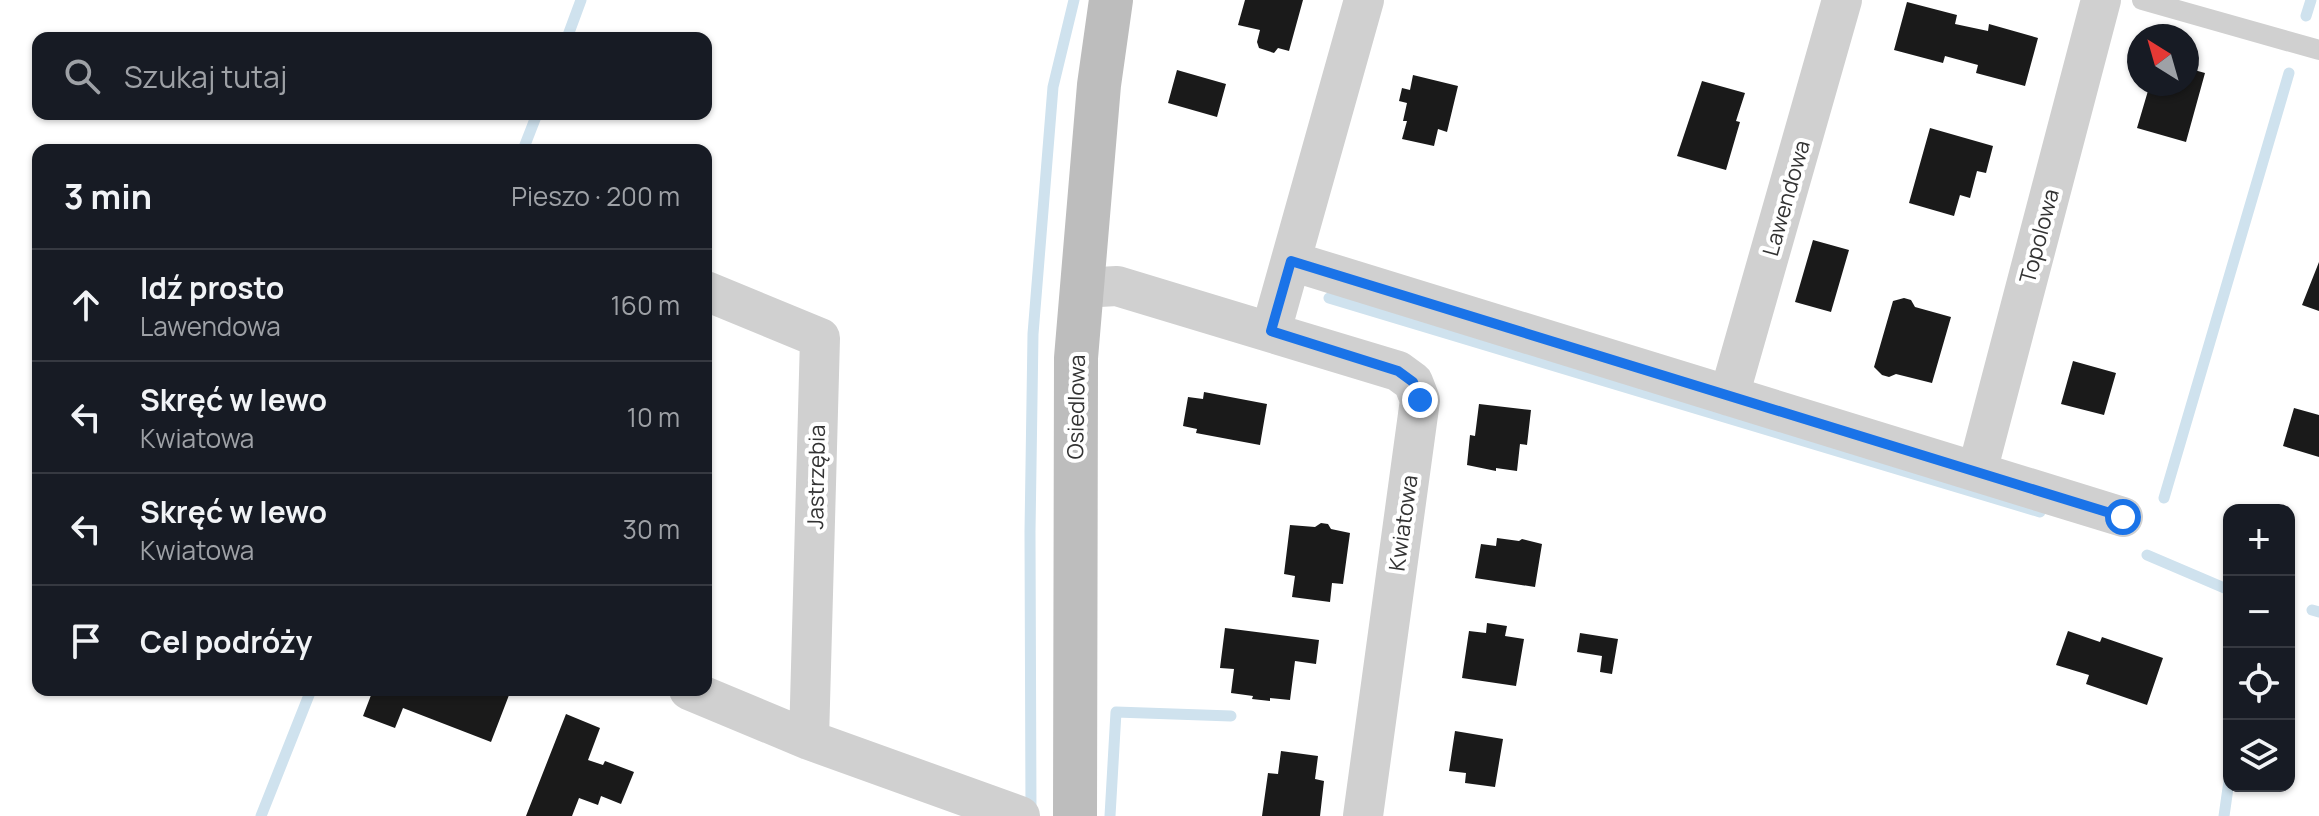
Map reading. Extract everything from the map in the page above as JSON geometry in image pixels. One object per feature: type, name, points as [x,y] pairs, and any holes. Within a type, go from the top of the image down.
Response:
[{"type":"street","name":"Osiedlowa","points":[[1075,816],[1076,358],[1099,85],[1111,0]]},
{"type":"street","points":[[1271,331],[1364,0]]},
{"type":"street","name":"Lawendowa","points":[[1729,396],[1842,0]]},
{"type":"street","name":"Topolowa","points":[[1977,472],[2101,0]]},
{"type":"street","points":[[1291,261],[2123,517]]},
{"type":"street","name":"Kwiatowa","points":[[1081,288],[1117,286],[1398,371],[1413,382],[1420,400],[1363,816]]},
{"type":"street","name":"Jastrzębia","points":[[712,293],[820,338],[809,740]]},
{"type":"street","points":[[703,696],[809,740],[1018,816]]},
{"type":"lane","points":[[2142,0],[2319,50]]},
{"type":"building","points":[[1245,0],[1303,0],[1289,51],[1278,48],[1274,53],[1259,48],[1260,30],[1238,25]]},
{"type":"building","points":[[1907,2],[1957,15],[1955,24],[1988,31],[1989,24],[2038,38],[2025,86],[1976,73],[1978,65],[1945,56],[1943,63],[1894,50]]},
{"type":"building","points":[[1177,70],[1226,84],[1217,117],[1168,103]]},
{"type":"building","points":[[2199,71],[2205,73],[2199,95]]},
{"type":"building","points":[[1413,75],[1458,86],[1447,132],[1438,129],[1434,146],[1402,139],[1407,121],[1403,121],[1407,103],[1399,101],[1402,88],[1410,90]]},
{"type":"building","points":[[1702,81],[1745,93],[1726,170],[1677,156]]},
{"type":"building","points":[[2146,96],[2199,96],[2186,142],[2137,128]]},
{"type":"building","points":[[1930,128],[1993,146],[1986,173],[1977,171],[1970,198],[1960,195],[1954,216],[1909,203]]},
{"type":"building","points":[[1813,240],[1849,250],[1831,312],[1795,302]]},
{"type":"building","points":[[2319,262],[2319,311],[2302,305]]},
{"type":"building","points":[[1911,300],[1915,307],[1951,317],[1932,383],[1896,374],[1889,377],[1874,367],[1893,301]]},
{"type":"building","points":[[2073,361],[2116,373],[2104,415],[2061,404]]},
{"type":"building","points":[[1204,392],[1267,404],[1260,445],[1196,433],[1197,429],[1183,426],[1188,397],[1203,399]]},
{"type":"building","points":[[1479,404],[1531,410],[1527,445],[1520,444],[1517,471],[1496,468],[1496,471],[1467,465],[1470,435],[1475,436]]},
{"type":"building","points":[[2294,408],[2319,415],[2319,457],[2283,446]]},
{"type":"building","points":[[1321,523],[1328,524],[1331,529],[1350,533],[1343,584],[1332,583],[1330,602],[1292,597],[1295,576],[1284,574],[1290,525],[1315,527]]},
{"type":"building","points":[[1497,538],[1542,544],[1535,587],[1475,578],[1481,544],[1496,546]]},
{"type":"building","points":[[1487,623],[1507,626],[1505,636],[1524,639],[1516,686],[1462,678],[1469,631],[1486,633]]},
{"type":"building","points":[[1225,628],[1319,640],[1316,664],[1295,661],[1290,700],[1252,699],[1253,696],[1231,693],[1234,669],[1220,668]]},
{"type":"building","points":[[2068,631],[2100,642],[2102,637],[2163,658],[2147,705],[2086,684],[2089,675],[2056,665]]},
{"type":"building","points":[[1580,633],[1618,639],[1612,674],[1600,672],[1602,656],[1577,652]]},
{"type":"building","points":[[371,696],[509,696],[491,742],[403,708],[395,728],[363,716]]},
{"type":"building","points":[[566,714],[600,728],[588,760],[603,765],[605,761],[634,772],[621,804],[601,796],[598,805],[579,798],[572,816],[526,816]]},
{"type":"building","points":[[1455,731],[1503,739],[1495,787],[1465,783],[1466,773],[1449,771]]},
{"type":"building","points":[[1281,751],[1318,756],[1315,779],[1324,781],[1320,816],[1262,816],[1268,773],[1278,774]]},
{"type":"waterway","points":[[569,32],[581,0]]},
{"type":"waterway","points":[[1031,815],[1033,334],[1053,87],[1074,0]]},
{"type":"waterway","points":[[2306,16],[2311,0]]},
{"type":"waterway","points":[[2164,498],[2289,73]]},
{"type":"waterway","points":[[525,144],[535,120]]},
{"type":"waterway","points":[[1329,298],[2040,512]]},
{"type":"waterway","points":[[2147,555],[2223,587]]},
{"type":"waterway","points":[[2312,610],[2319,612]]},
{"type":"waterway","points":[[261,816],[309,696]]},
{"type":"waterway","points":[[1110,816],[1116,712],[1231,716]]},
{"type":"waterway","points":[[2224,816],[2227,792]]},
{"type":"route","points":[[1420,400],[1413,382],[1398,371],[1271,331],[1291,261],[2123,517]]}]
